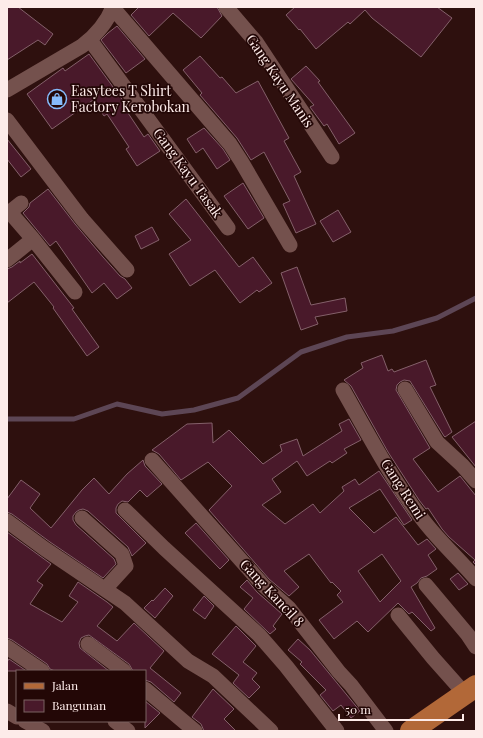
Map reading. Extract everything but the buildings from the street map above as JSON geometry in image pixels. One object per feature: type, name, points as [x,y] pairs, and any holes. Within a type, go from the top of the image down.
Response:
[{"type":"main road","points":[[411,731],[470,690]]},
{"type":"street","name":"Gang Kayu Manis","points":[[226,7],[256,42],[332,157]]},
{"type":"street","points":[[7,90],[90,40],[113,8],[230,144],[290,245]]},
{"type":"street","name":"Gang Kayu Tasak","points":[[90,40],[228,228]]},
{"type":"street","points":[[7,120],[82,219],[127,270]]},
{"type":"street","points":[[21,203],[11,211],[14,217],[75,292]]},
{"type":"street","points":[[7,260],[33,239]]},
{"type":"street","points":[[405,389],[437,442],[462,465],[476,481]]},
{"type":"street","name":"Gang Remi","points":[[343,390],[382,459],[406,497],[423,521],[452,554],[476,578]]},
{"type":"street","name":"Gang Kancil 8","points":[[152,460],[263,585],[288,608],[351,685],[386,731]]},
{"type":"street","points":[[125,510],[259,635],[286,666],[335,729]]},
{"type":"street","points":[[82,518],[122,554],[126,566],[105,589]]},
{"type":"street","points":[[7,521],[125,603],[188,661],[213,676],[271,731]]},
{"type":"street","points":[[426,586],[472,641]]},
{"type":"street","points":[[398,615],[448,675],[470,690]]},
{"type":"street","points":[[88,644],[123,670]]},
{"type":"street","points":[[7,647],[41,670]]},
{"type":"street","points":[[146,690],[195,731]]},
{"type":"street","points":[[7,711],[16,716]]},
{"type":"street","points":[[27,722],[43,731]]},
{"type":"street","points":[[116,722],[128,731]]},
{"type":"waterway","points":[[7,419],[74,419],[117,404],[162,414],[194,410],[238,398],[301,352],[347,337],[393,331],[437,318],[476,298]]},
{"type":"place","name":"Easytees T Shirt Factory Kerobokan","points":[[57,99]]}]
